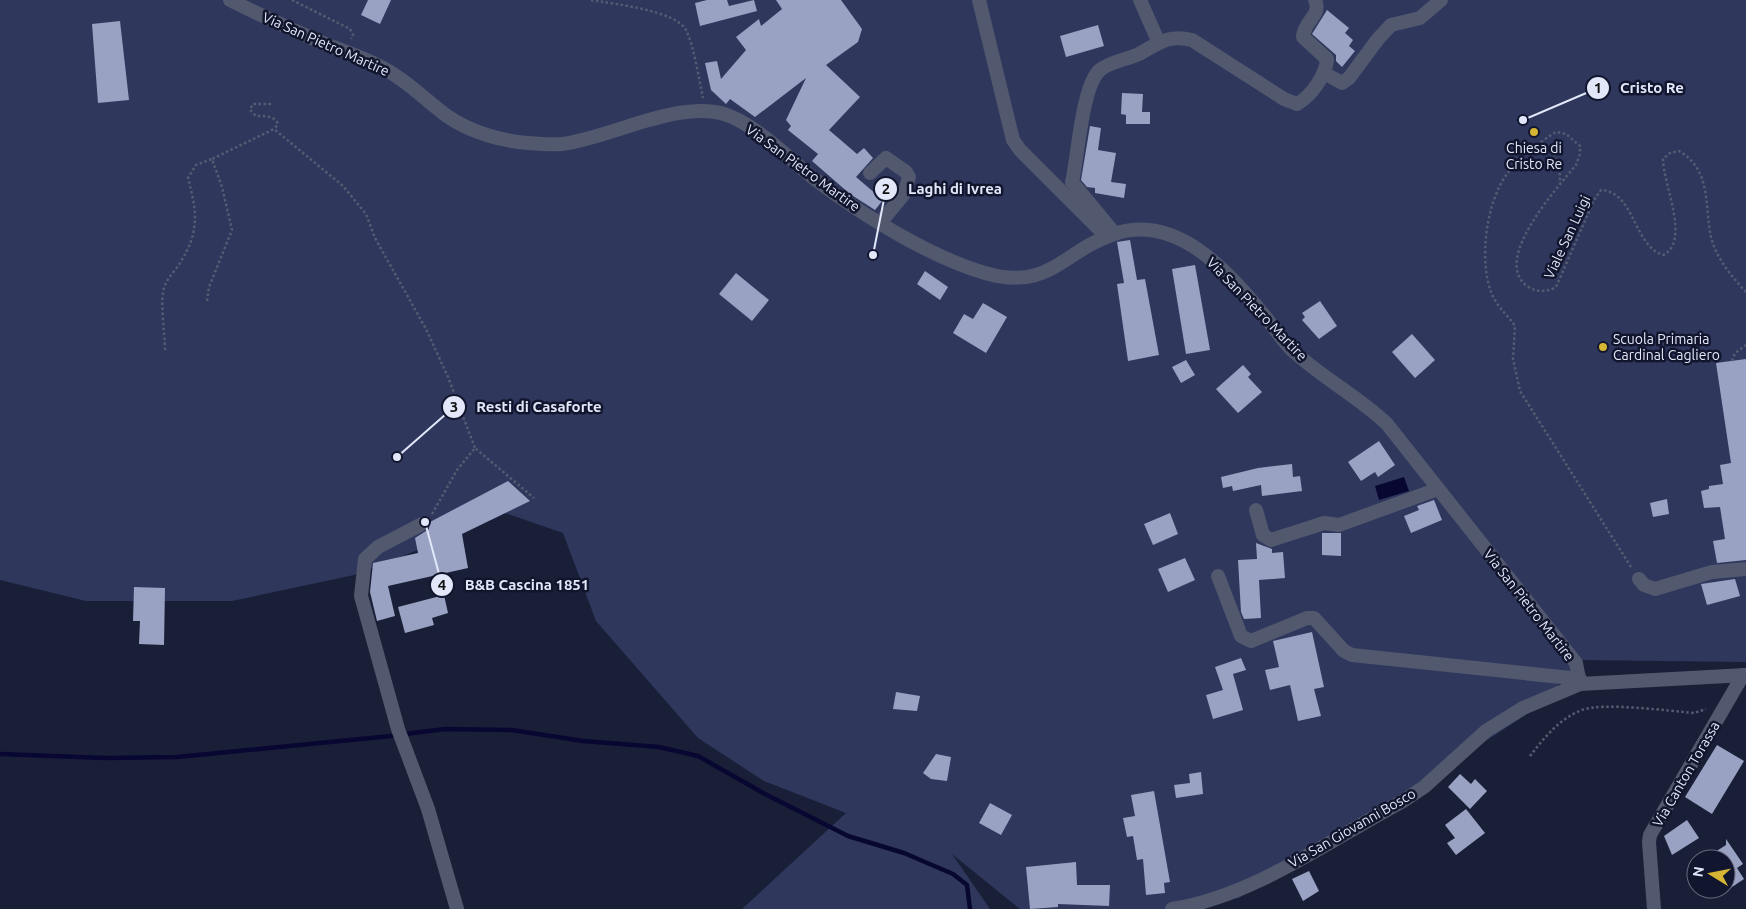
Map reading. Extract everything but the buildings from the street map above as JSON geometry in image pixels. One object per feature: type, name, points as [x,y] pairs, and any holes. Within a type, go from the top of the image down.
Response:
[{"type":"street","name":"Via San Pietro Martire","points":[[230,0],[326,44],[379,65],[405,79],[448,117],[471,129],[496,138],[525,143],[563,144],[679,113],[707,111],[721,113],[765,138],[838,196],[880,223],[961,265],[1004,278],[1017,279],[1043,273],[1111,235],[1136,230],[1178,237],[1200,250],[1254,303],[1292,350],[1387,424],[1576,663],[1580,681],[1352,655],[1344,652],[1319,622],[1307,618],[1251,641],[1246,640],[1241,636],[1218,576]]},
{"type":"street","points":[[979,0],[1013,140],[1020,150],[1111,235]]},
{"type":"street","points":[[1140,0],[1159,43]]},
{"type":"street","points":[[1111,235],[1072,182],[1087,96],[1094,76],[1099,70],[1168,38],[1192,40],[1292,103],[1297,104],[1304,100],[1324,73],[1326,60],[1303,37],[1306,24],[1316,14],[1318,8],[1315,0]]},
{"type":"street","points":[[1324,73],[1342,83],[1349,78],[1391,25],[1420,18],[1440,0]]},
{"type":"street","points":[[870,173],[886,158],[906,172],[909,177],[904,194],[880,223]]},
{"type":"street","points":[[1256,510],[1262,536],[1266,539],[1275,540],[1324,523],[1339,525],[1438,489]]},
{"type":"street","points":[[422,524],[378,547],[365,559],[361,596],[398,729],[428,809],[457,909]]},
{"type":"street","points":[[1639,579],[1644,585],[1655,589],[1712,572],[1746,569]]},
{"type":"street","name":"Via San Giovanni Bosco","points":[[1172,909],[1193,906],[1246,888],[1403,801],[1424,787],[1486,731],[1523,708],[1580,681],[1745,675]]},
{"type":"street","name":"Via Canton Torassa","points":[[1654,909],[1650,835],[1745,675]]},
{"type":"path","points":[[292,0],[350,29],[353,35]]},
{"type":"path","points":[[591,0],[663,14],[677,21],[686,30],[707,111]]},
{"type":"path","points":[[165,350],[164,285],[188,250],[196,224],[195,204],[188,178],[196,165],[274,129],[278,124],[276,120],[267,116],[256,116],[250,110],[253,104],[271,104]]},
{"type":"path","points":[[274,129],[344,186],[366,214],[375,238],[426,329],[448,377],[475,448],[534,498]]},
{"type":"path","name":"Viale San Luigi","points":[[1639,579],[1520,390],[1514,359],[1515,326],[1500,308],[1491,292],[1486,240],[1491,211],[1500,186],[1507,173],[1556,132],[1566,134],[1580,146],[1580,154],[1576,165],[1531,223],[1518,256],[1519,277],[1531,289],[1541,291],[1556,287],[1594,200],[1601,190],[1609,190],[1619,196],[1652,250],[1663,255],[1669,253],[1675,244],[1677,231],[1663,159],[1670,152],[1679,151],[1701,170],[1711,237],[1716,250],[1732,276],[1746,292]]},
{"type":"path","name":"Viale San Luigi","points":[[1536,147],[1551,150],[1555,155],[1558,161],[1560,185]]},
{"type":"path","points":[[207,301],[209,287],[232,230],[222,187],[212,158]]},
{"type":"path","points":[[1732,361],[1735,353],[1746,346]]},
{"type":"path","points":[[422,524],[429,519],[457,470],[475,448]]},
{"type":"path","points":[[1530,756],[1557,726],[1572,714],[1589,708],[1694,713],[1700,713],[1708,708]]},
{"type":"shaded area","points":[[0,0],[1746,0],[1746,662],[1579,660],[1544,703],[1300,862],[1239,898],[1177,909],[1020,909],[952,854],[990,909],[742,909],[846,813],[764,781],[698,738],[596,621],[563,533],[496,510],[436,543],[354,575],[232,601],[86,601],[0,580]]},
{"type":"shaded area","points":[[1404,477],[1409,491],[1379,500],[1375,486]]},
{"type":"waterway","points":[[405,734],[445,729],[512,730],[583,741],[659,747],[698,756],[765,794],[848,836],[904,853],[953,874],[967,885],[970,909]]},
{"type":"waterway","points":[[0,754],[105,758],[177,757],[391,736]]},
{"type":"place","name":"Cristo Re","points":[[1523,120]]},
{"type":"place","name":"Chiesa di Cristo Re","points":[[1534,132]]},
{"type":"place","name":"Laghi di Ivrea","points":[[873,255]]},
{"type":"place","name":"Scuola Primaria Cardinal Cagliero","points":[[1603,347]]},
{"type":"place","name":"Resti di Casaforte","points":[[397,457]]},
{"type":"place","name":"B&B Cascina 1851","points":[[425,522]]}]
